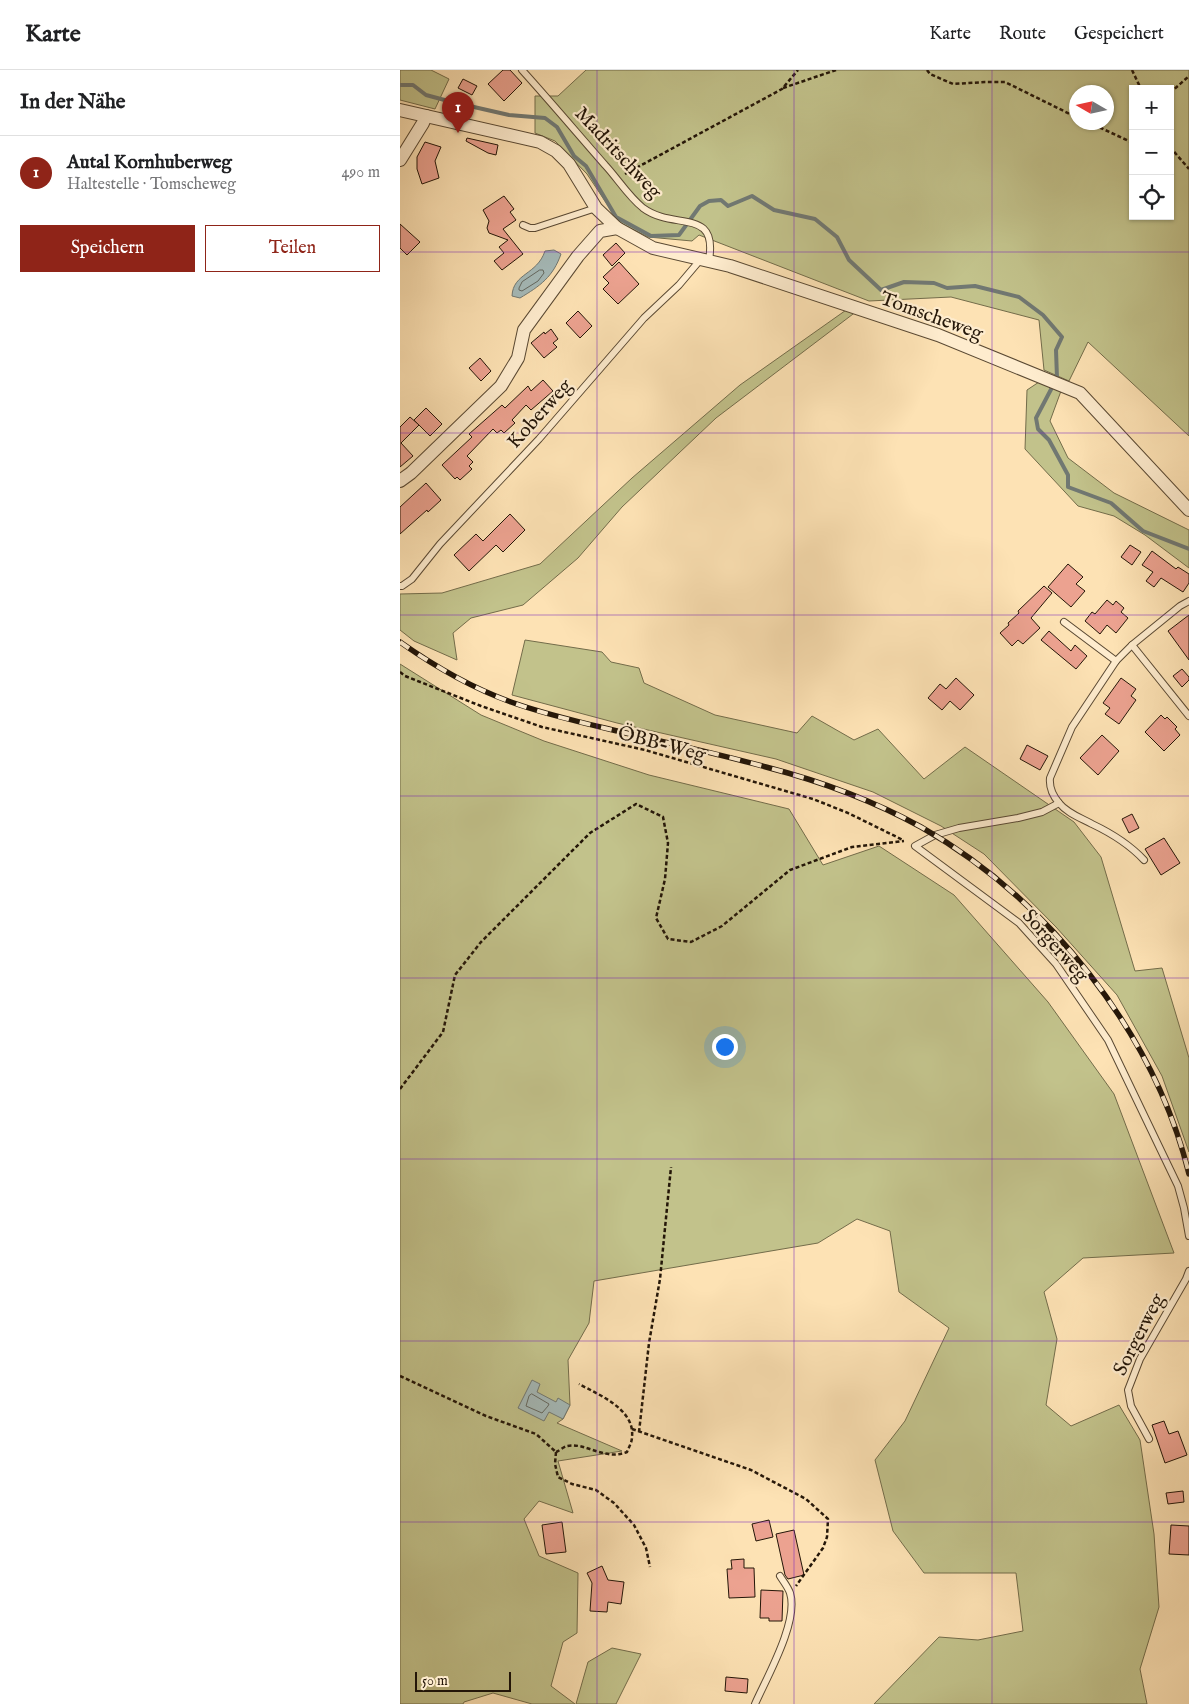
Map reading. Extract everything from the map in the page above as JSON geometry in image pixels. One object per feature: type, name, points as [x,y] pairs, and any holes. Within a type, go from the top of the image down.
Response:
[{"type":"street","name":"Tomscheweg","points":[[400,110],[540,142],[556,151],[569,164],[596,208],[618,228],[654,248],[705,259],[938,335],[1080,393],[1189,510]]},
{"type":"street","points":[[400,160],[426,116]]},
{"type":"street","points":[[400,481],[501,386],[518,358],[524,330],[578,256],[600,231],[618,228]]},
{"type":"lane","name":"Madritschweg","points":[[522,70],[617,180],[643,207],[662,217],[702,226],[709,233],[712,247],[705,259]]},
{"type":"lane","points":[[523,225],[535,228],[596,208]]},
{"type":"lane","name":"Koberweg","points":[[400,586],[417,573],[440,544],[539,439],[644,318],[705,259]]},
{"type":"lane","points":[[1144,860],[1135,850],[1059,803],[1049,786],[1050,778],[1072,727],[1116,661],[1132,645],[1180,606],[1189,601]]},
{"type":"lane","points":[[1064,622],[1116,661]]},
{"type":"lane","points":[[1132,645],[1189,716]]},
{"type":"lane","points":[[915,846],[935,835],[959,828],[1042,812],[1059,803]]},
{"type":"lane","name":"Sorgerweg","points":[[915,846],[1019,923],[1056,964],[1092,1014],[1108,1040],[1178,1186],[1189,1236]]},
{"type":"lane","name":"Sorgerweg","points":[[1149,1439],[1131,1406],[1128,1390],[1140,1360],[1189,1271]]},
{"type":"lane","points":[[755,1704],[787,1632],[792,1613],[790,1593],[780,1576]]},
{"type":"path","points":[[782,89],[798,70]]},
{"type":"path","points":[[617,180],[676,145],[782,89],[836,70]]},
{"type":"path","points":[[927,70],[930,74],[953,84],[1004,82],[1069,114]]},
{"type":"path","points":[[1132,70],[1139,85]]},
{"type":"path","points":[[1174,89],[1189,76]]},
{"type":"path","points":[[1105,130],[1129,141]]},
{"type":"path","points":[[1174,152],[1189,169]]},
{"type":"path","name":"ÖBB-Weg","points":[[400,672],[405,676],[481,706],[542,727],[645,750],[813,799],[848,813],[915,846]]},
{"type":"path","points":[[400,1089],[443,1032],[455,976],[481,942],[590,834],[636,804],[663,817],[668,844],[665,879],[656,918],[668,940],[691,942],[722,926],[790,870],[852,847],[904,841]]},
{"type":"path","points":[[639,1432],[660,1279],[671,1167]]},
{"type":"path","points":[[400,1376],[486,1416],[536,1434],[556,1452]]},
{"type":"path","points":[[556,1452],[568,1446],[617,1456],[627,1452],[632,1438],[632,1429],[628,1417],[610,1401],[578,1384]]},
{"type":"path","points":[[632,1429],[752,1470],[806,1499],[828,1519],[827,1537],[823,1548],[805,1576],[790,1593]]},
{"type":"path","points":[[556,1452],[555,1464],[558,1476],[572,1484],[596,1490],[614,1503],[634,1525],[646,1548],[650,1567]]},
{"type":"green space","points":[[400,70],[431,70],[449,79],[435,109],[400,100]]},
{"type":"green space","points":[[586,70],[1189,70],[1189,436],[1088,342],[1069,381],[1044,370],[1039,320],[951,297],[869,301],[699,235],[692,241],[648,237],[619,222],[587,174],[555,141],[535,133],[535,96],[558,96]]},
{"type":"green space","points":[[849,308],[857,311],[716,418],[622,507],[578,558],[523,605],[471,618],[453,633],[457,660],[414,641],[400,630],[400,594],[442,593],[540,564],[632,478],[740,385]]},
{"type":"green space","points":[[1039,382],[1061,391],[1050,421],[1068,458],[1114,493],[1189,530],[1189,568],[1145,535],[1114,516],[1078,506],[1025,449],[1027,390]]},
{"type":"green space","points":[[525,640],[602,652],[611,662],[639,668],[644,683],[715,715],[797,733],[812,716],[854,740],[878,729],[924,779],[965,747],[1074,822],[1101,857],[1135,971],[1162,968],[1189,1058],[1189,1152],[1162,1076],[1117,995],[1056,927],[984,854],[941,826],[873,792],[776,759],[617,723],[512,695]]},
{"type":"green space","points":[[400,664],[481,715],[544,741],[649,775],[789,809],[823,865],[879,846],[954,895],[1048,1002],[1114,1094],[1174,1253],[1083,1258],[1044,1292],[1057,1339],[1046,1405],[1071,1426],[1119,1405],[1140,1440],[1154,1534],[1159,1607],[1140,1669],[1147,1704],[874,1704],[939,1637],[978,1640],[1023,1631],[1016,1573],[924,1573],[893,1531],[875,1460],[905,1421],[949,1328],[899,1292],[890,1231],[857,1219],[818,1243],[594,1281],[589,1323],[568,1360],[570,1405],[563,1419],[557,1423],[622,1451],[558,1461],[573,1513],[539,1501],[524,1519],[539,1556],[578,1573],[577,1633],[563,1642],[551,1686],[575,1704],[532,1704],[493,1693],[464,1702],[463,1704],[400,1704]]},
{"type":"green space","points":[[612,1648],[641,1654],[616,1704],[576,1704],[588,1662]]},
{"type":"water","points":[[554,250],[561,254],[550,275],[520,298],[512,296],[516,283],[537,265],[545,251]]},
{"type":"water","points":[[532,1380],[540,1384],[537,1392],[556,1402],[558,1398],[570,1405],[563,1419],[549,1412],[544,1421],[518,1408]]},
{"type":"building","points":[[503,70],[510,70],[522,83],[504,101],[488,84]]},
{"type":"building","points":[[463,79],[477,86],[472,95],[458,88]]},
{"type":"building","points":[[467,138],[498,145],[496,155],[488,153],[466,141]]},
{"type":"building","points":[[425,142],[441,147],[435,161],[439,178],[422,184],[417,169],[417,157]]},
{"type":"building","points":[[504,196],[514,209],[510,212],[516,220],[503,229],[523,254],[502,270],[494,261],[504,253],[499,247],[508,240],[489,233],[487,228],[489,221],[483,210]]},
{"type":"building","points":[[400,224],[420,242],[407,255],[400,248]]},
{"type":"building","points":[[616,243],[625,253],[612,266],[603,255]]},
{"type":"building","points":[[619,262],[639,284],[618,304],[603,289],[609,283],[603,277]]},
{"type":"building","points":[[578,311],[592,326],[580,338],[566,323]]},
{"type":"building","points":[[551,329],[558,339],[553,343],[557,347],[544,358],[531,343],[544,332],[545,334]]},
{"type":"building","points":[[480,358],[491,371],[481,381],[469,368]]},
{"type":"building","points":[[543,380],[553,391],[531,410],[526,405],[512,420],[515,423],[504,433],[501,430],[497,433],[493,429],[467,456],[473,462],[469,466],[472,469],[460,480],[457,477],[455,479],[442,465],[472,437],[469,434],[502,405],[505,408],[528,386],[531,391]]},
{"type":"building","points":[[426,408],[442,424],[430,436],[414,420]]},
{"type":"building","points":[[410,417],[419,425],[401,443],[413,456],[400,467],[400,427]]},
{"type":"building","points":[[426,483],[441,500],[400,534],[400,507]]},
{"type":"building","points":[[510,514],[525,530],[503,552],[496,545],[469,571],[454,555],[476,534],[483,541]]},
{"type":"building","points":[[1130,545],[1141,552],[1132,565],[1121,557]]},
{"type":"building","points":[[1152,551],[1176,569],[1178,567],[1189,574],[1189,583],[1183,592],[1161,578],[1154,587],[1146,581],[1153,572],[1142,565]]},
{"type":"building","points":[[1068,564],[1083,577],[1076,584],[1085,591],[1071,607],[1048,587]]},
{"type":"building","points":[[1044,586],[1052,593],[1031,618],[1040,628],[1023,644],[1018,640],[1012,646],[1000,633],[1019,613],[1018,611]]},
{"type":"building","points":[[1107,600],[1113,605],[1116,601],[1124,608],[1121,612],[1128,618],[1116,633],[1107,625],[1100,634],[1085,621],[1092,612],[1095,614]]},
{"type":"building","points":[[1189,615],[1189,660],[1168,631]]},
{"type":"building","points":[[1049,631],[1071,651],[1075,645],[1087,656],[1076,669],[1041,640]]},
{"type":"building","points":[[1182,669],[1189,677],[1189,680],[1182,687],[1173,676]]},
{"type":"building","points":[[956,678],[974,695],[960,710],[950,701],[942,710],[928,698],[940,684],[946,689]]},
{"type":"building","points":[[1121,678],[1136,689],[1131,696],[1136,700],[1119,724],[1105,714],[1110,708],[1103,703]]},
{"type":"building","points":[[1161,715],[1165,719],[1167,717],[1177,727],[1175,729],[1180,735],[1164,751],[1145,732]]},
{"type":"building","points":[[1102,735],[1119,751],[1098,775],[1080,758]]},
{"type":"building","points":[[1027,745],[1048,756],[1040,770],[1020,759]]},
{"type":"building","points":[[1132,814],[1139,828],[1129,833],[1122,819]]},
{"type":"building","points":[[1164,838],[1180,863],[1161,875],[1145,849]]},
{"type":"building","points":[[1164,1421],[1169,1434],[1178,1431],[1187,1455],[1165,1463],[1152,1425]]},
{"type":"building","points":[[1183,1491],[1184,1502],[1168,1504],[1166,1493]]},
{"type":"building","points":[[769,1520],[773,1537],[756,1541],[752,1524]]},
{"type":"building","points":[[562,1522],[566,1552],[546,1554],[542,1525]]},
{"type":"building","points":[[1171,1525],[1189,1526],[1189,1555],[1169,1554]]},
{"type":"building","points":[[794,1530],[804,1575],[788,1579],[785,1575],[776,1534]]},
{"type":"building","points":[[744,1559],[744,1568],[754,1568],[755,1597],[729,1598],[727,1569],[732,1569],[731,1560]]},
{"type":"building","points":[[602,1566],[608,1580],[624,1582],[621,1604],[608,1602],[607,1612],[590,1611],[592,1583],[587,1573]]},
{"type":"building","points":[[761,1590],[783,1591],[782,1621],[769,1621],[769,1618],[760,1618]]},
{"type":"building","points":[[726,1677],[748,1679],[747,1693],[725,1691]]},
{"type":"waterway","points":[[400,85],[413,85],[426,95],[509,115],[545,118],[557,127],[574,156],[586,166],[616,217],[651,236],[679,235],[700,206],[709,201],[721,200],[728,206],[752,196],[774,210],[815,219],[837,237],[849,260],[881,290],[904,282],[934,283],[947,288],[975,286],[1019,297],[1043,315],[1062,337],[1056,350],[1057,378],[1036,418],[1038,429],[1049,440],[1068,475],[1068,487],[1111,503],[1143,531],[1189,549]]},
{"type":"railway","points":[[400,642],[426,660],[468,683],[523,706],[574,721],[786,772],[845,792],[884,808],[921,827],[968,857],[1012,892],[1052,931],[1090,974],[1122,1021],[1150,1070],[1173,1121],[1189,1174]]},
{"type":"place","name":"Autal Kornhuberweg","points":[[458,133]]}]
